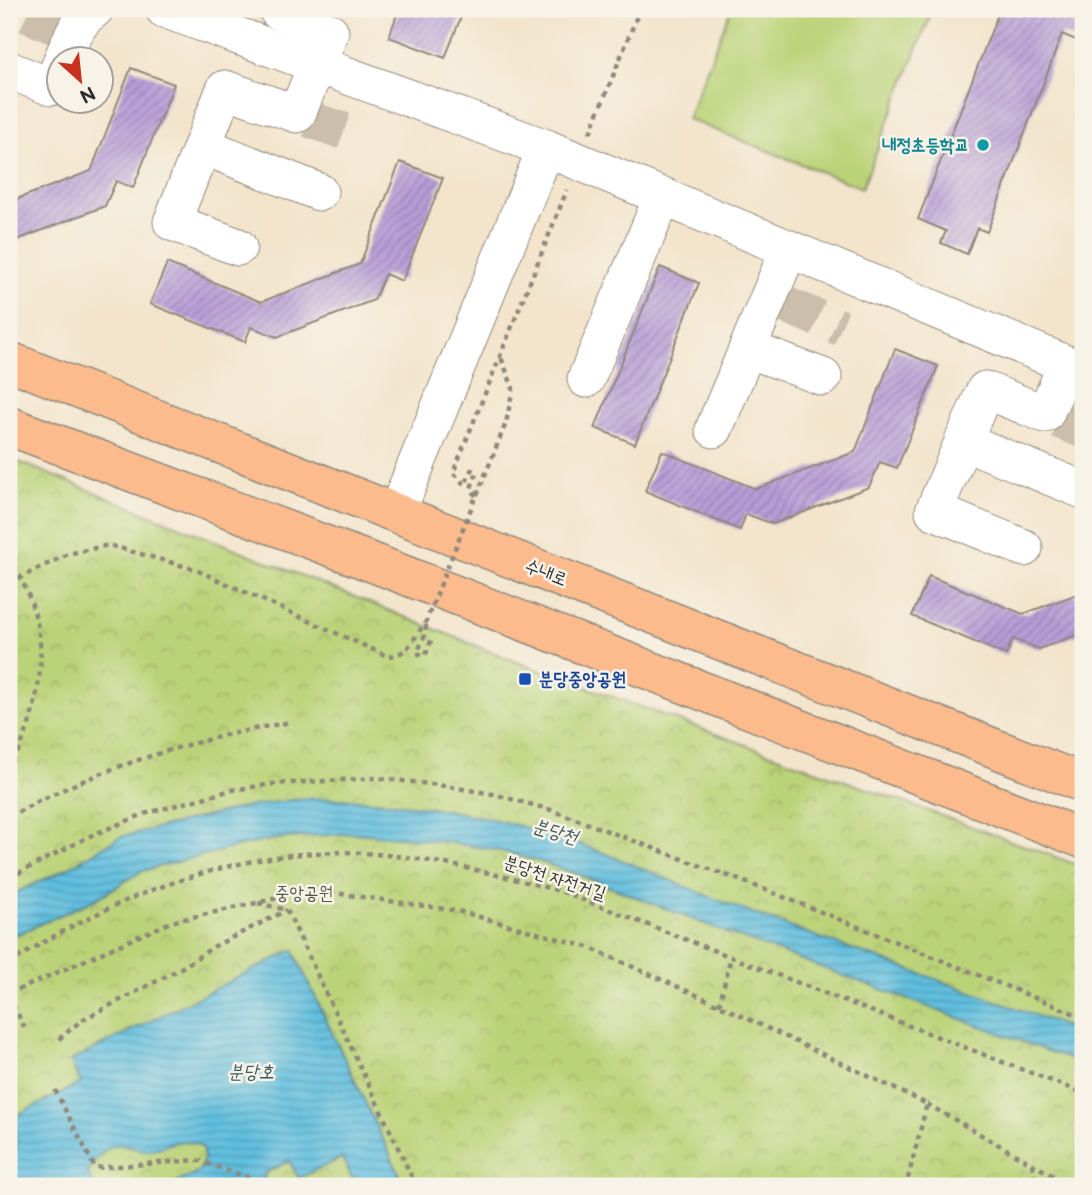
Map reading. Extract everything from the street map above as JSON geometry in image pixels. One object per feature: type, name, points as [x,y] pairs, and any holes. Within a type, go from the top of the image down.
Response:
[{"type":"main road","name":"수내로","points":[[9,361],[1083,783]]},
{"type":"main road","points":[[9,426],[376,564],[1083,839]]},
{"type":"lane","points":[[164,9],[546,148],[1075,368],[1052,417],[985,390],[934,511],[1024,548]]},
{"type":"lane","points":[[238,247],[173,222],[225,89],[303,116],[330,32],[278,11],[279,9]]},
{"type":"lane","points":[[9,70],[51,87],[70,40]]},
{"type":"lane","points":[[203,146],[319,192]]},
{"type":"lane","points":[[396,514],[546,148]]},
{"type":"lane","points":[[586,379],[663,196]]},
{"type":"lane","points":[[714,429],[748,349],[776,301],[789,249]]},
{"type":"lane","points":[[748,349],[823,377]]},
{"type":"lane","points":[[963,440],[1083,490]]},
{"type":"path","points":[[588,137],[640,9]]},
{"type":"path","points":[[476,496],[471,488],[477,472],[471,470],[465,485],[453,474],[567,188]]},
{"type":"path","points":[[9,583],[68,554],[108,545],[194,569],[387,656],[404,652],[425,624],[506,423],[513,388],[500,355]]},
{"type":"path","points":[[9,558],[22,576],[39,635],[38,696],[18,753],[9,766]]},
{"type":"path","points":[[425,624],[426,634],[417,653],[425,656],[433,636]]},
{"type":"path","points":[[9,817],[92,777],[136,760],[248,729],[291,722]]},
{"type":"path","points":[[9,878],[90,836],[144,814],[232,790],[273,784],[377,778],[439,785],[493,794],[551,810],[766,890],[1083,1017]]},
{"type":"path","name":"분당천 자전거길","points":[[9,964],[38,945],[110,908],[182,880],[268,859],[337,853],[427,859],[486,871],[563,892],[1083,1093]]},
{"type":"path","points":[[26,1031],[9,995],[171,922],[314,890],[458,911],[588,947],[719,1005],[927,1104],[1071,1186]]},
{"type":"path","points":[[256,902],[288,909]]},
{"type":"path","points":[[59,1039],[82,1020],[288,909]]},
{"type":"path","points":[[288,909],[416,1186]]},
{"type":"path","points":[[719,1005],[732,957]]},
{"type":"path","points":[[55,1090],[95,1168],[197,1160],[264,1183]]},
{"type":"path","points":[[906,1186],[927,1104]]},
{"type":"path","points":[[1032,1164],[1036,1186]]},
{"type":"green space","points":[[731,9],[933,9],[862,188],[687,119]]},
{"type":"green space","name":"중앙공원","points":[[9,458],[514,661],[1083,867],[1083,1186],[9,1186]]},
{"type":"water","points":[[306,798],[376,801],[446,810],[515,825],[582,845],[749,912],[1083,1033],[1083,1064],[720,930],[585,877],[501,851],[448,842],[356,833],[274,839],[232,848],[142,871],[96,899],[9,938],[9,896],[66,869],[120,837],[250,806]]},
{"type":"water","name":"분당호","points":[[293,950],[405,1186],[356,1186],[342,1158],[299,1178],[289,1161],[265,1173],[263,1186],[169,1186],[199,1172],[204,1158],[202,1147],[180,1141],[149,1150],[126,1145],[107,1149],[88,1171],[92,1186],[9,1186],[9,1153],[17,1147],[14,1119],[81,1083],[70,1061]]},
{"type":"building","points":[[399,9],[464,9],[445,58],[389,37]]},
{"type":"building","name":"내정초등학교","points":[[1000,9],[1083,9],[1083,43],[1062,34],[987,232],[977,228],[967,254],[941,243],[946,231],[918,219]]},
{"type":"building","points":[[131,68],[174,84],[133,188],[116,181],[105,206],[9,243],[9,202],[91,171],[112,116],[116,116],[116,107]]},
{"type":"building","points":[[400,162],[443,178],[402,281],[385,274],[374,300],[277,337],[251,327],[245,342],[150,304],[167,263],[261,302],[360,264]]},
{"type":"building","points":[[660,267],[699,283],[635,444],[595,428]]},
{"type":"building","points":[[895,349],[938,366],[897,468],[880,462],[869,487],[773,524],[746,514],[740,530],[645,491],[662,451],[756,489],[855,452]]},
{"type":"building","points":[[929,576],[1023,614],[1083,592],[1083,633],[1039,649],[1013,639],[1006,655],[912,616]]},
{"type":"tunnel","points":[[27,14],[61,29]]},
{"type":"tunnel","points":[[309,119],[346,132]]},
{"type":"tunnel","points":[[784,304],[841,328]]},
{"type":"tunnel","points":[[1059,420],[1083,430]]},
{"type":"place","name":"내정초등학교","points":[[983,145]]},
{"type":"place","name":"분당중앙공원","points":[[525,679]]},
{"type":"water label","name":"분당천","points":[[555,832]]}]
